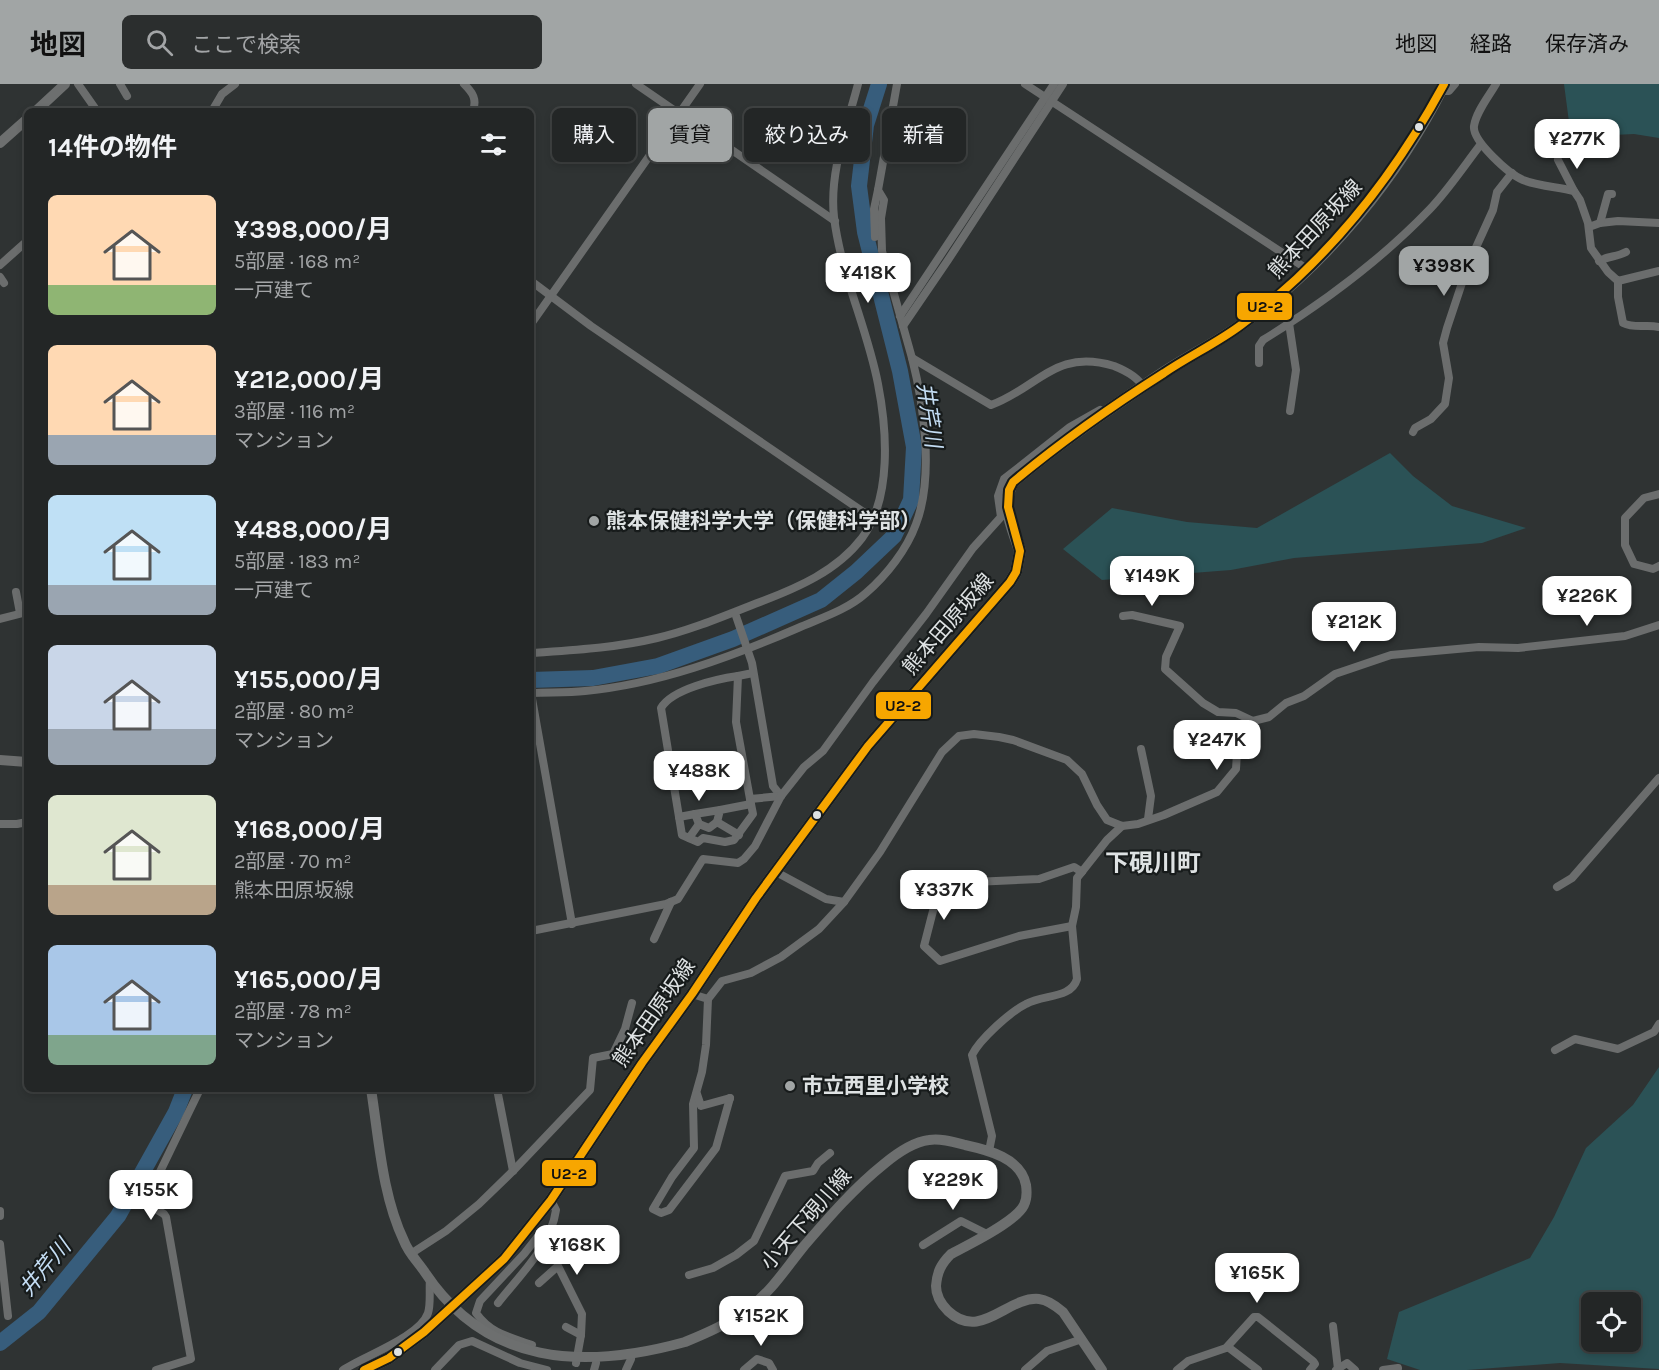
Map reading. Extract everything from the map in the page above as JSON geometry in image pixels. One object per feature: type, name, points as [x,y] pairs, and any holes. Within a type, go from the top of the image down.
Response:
[{"type":"main road","points":[[39,108],[65,84]]},
{"type":"main road","name":"熊本田原坂線","points":[[364,1370],[389,1358],[424,1332],[504,1259],[551,1200],[642,1062],[692,994],[756,898],[868,746],[1010,582],[1016,572],[1020,550],[1007,510],[1007,491],[1013,482],[1141,384],[1239,326],[1269,304],[1307,270],[1386,181],[1412,142],[1442,88]]},
{"type":"main road","points":[[1,139],[24,121]]},
{"type":"main road","points":[[0,760],[24,762]]},
{"type":"main road","name":"小天下硯川線","points":[[371,1092],[388,1194],[395,1221],[405,1244],[451,1307],[479,1330],[519,1350],[546,1359],[577,1360],[595,1366],[659,1352],[726,1324],[770,1290],[803,1247],[848,1197],[899,1152],[927,1140],[946,1140],[989,1151],[1015,1164],[1024,1179],[1027,1193],[1023,1207],[1013,1218],[943,1261],[937,1274],[936,1292],[941,1304],[951,1314],[964,1321],[979,1321],[1024,1301],[1039,1299],[1054,1304],[1063,1312],[1102,1370]]},
{"type":"street","points":[[78,84],[95,108]]},
{"type":"street","points":[[120,84],[127,96]]},
{"type":"street","points":[[214,108],[222,94],[235,84]]},
{"type":"street","points":[[464,84],[473,94],[476,103],[474,108]]},
{"type":"street","points":[[636,84],[674,108]]},
{"type":"street","points":[[683,108],[699,84]]},
{"type":"street","points":[[534,653],[607,648],[658,638],[790,591],[845,557],[875,520],[886,459],[878,383],[839,253],[835,221],[835,179],[858,84]]},
{"type":"street","points":[[875,237],[874,209],[897,84]]},
{"type":"street","points":[[1025,84],[1307,270]]},
{"type":"street","points":[[903,326],[1049,99],[1054,84]]},
{"type":"street","points":[[900,316],[1049,99],[1063,84]]},
{"type":"street","points":[[1442,88],[1449,91],[1455,84]]},
{"type":"street","points":[[1496,84],[1474,125],[1475,136],[1512,173],[1524,180],[1574,190]]},
{"type":"street","points":[[1259,363],[1259,346],[1263,340],[1348,283],[1423,216],[1481,144]]},
{"type":"street","points":[[732,151],[835,221]]},
{"type":"street","points":[[534,320],[648,158]]},
{"type":"street","points":[[1558,160],[1580,200],[1591,248],[1599,261],[1618,281],[1618,297],[1623,323],[1630,327],[1652,325],[1659,327]]},
{"type":"street","points":[[1413,432],[1415,428],[1431,419],[1445,404],[1449,378],[1443,343],[1447,328],[1468,265],[1493,210],[1497,192],[1512,173]]},
{"type":"street","points":[[534,693],[586,691],[632,684],[670,675],[747,647],[852,603],[866,593],[890,568],[908,542],[917,522],[926,462],[924,424],[912,358],[882,251],[881,218],[884,200],[878,190]]},
{"type":"street","points":[[1600,223],[1608,194],[1612,194]]},
{"type":"street","points":[[1588,227],[1600,223],[1659,223]]},
{"type":"street","points":[[0,265],[24,244]]},
{"type":"street","points":[[1599,261],[1626,252]]},
{"type":"street","points":[[1618,281],[1659,271]]},
{"type":"street","points":[[534,283],[591,326],[875,520]]},
{"type":"street","points":[[1289,323],[1296,370],[1290,411]]},
{"type":"street","points":[[534,930],[671,902],[678,899],[703,859],[738,863],[744,859],[755,846],[780,796],[804,767],[823,751],[926,615],[973,548],[1001,517],[998,496],[1004,479],[1070,427],[1141,384],[1119,368],[1097,361],[1082,360],[1050,369],[1003,401],[991,405],[912,358]]},
{"type":"street","points":[[1659,494],[1644,498],[1625,518],[1625,545],[1634,564],[1653,569],[1659,566]]},
{"type":"street","points":[[0,619],[24,613],[16,592]]},
{"type":"street","points":[[1123,616],[1132,615],[1180,626],[1166,657],[1165,669],[1203,703],[1218,711],[1236,713],[1253,721],[1269,717],[1286,703],[1304,696],[1335,674],[1391,655],[1479,647],[1518,648],[1625,636],[1659,626]]},
{"type":"street","points":[[736,617],[747,647],[753,673],[773,786],[780,796]]},
{"type":"street","points":[[738,676],[736,722],[753,814],[734,840],[725,842],[704,838],[698,842],[682,835],[661,708],[666,700],[714,680],[753,673]]},
{"type":"street","points":[[534,710],[572,924]]},
{"type":"street","points":[[696,1092],[701,1106],[730,1098],[716,1148],[669,1210],[660,1213],[653,1209],[656,1203],[672,1177],[694,1149],[693,1104],[706,1045],[708,999],[722,981],[751,973],[781,957],[819,929],[844,902],[874,861],[942,752],[958,736],[974,734],[1013,740],[1067,760],[1082,774],[1107,820],[1122,826],[1137,824],[1164,815],[1217,792],[1236,769],[1237,753],[1253,721]]},
{"type":"street","points":[[1141,749],[1151,796],[1148,819]]},
{"type":"street","points":[[1557,887],[1572,878],[1659,778]]},
{"type":"street","points":[[679,817],[780,796]]},
{"type":"street","points":[[699,825],[709,828],[717,822],[720,810]]},
{"type":"street","points":[[695,814],[699,825]]},
{"type":"street","points":[[717,822],[738,835]]},
{"type":"street","points":[[0,824],[24,823]]},
{"type":"street","points":[[688,838],[699,825]]},
{"type":"street","points":[[989,1151],[992,1136],[972,1055],[977,1045],[986,1036],[1024,1004],[1068,992],[1075,987],[1077,979],[1072,926],[1076,908],[1077,878],[1107,840],[1122,826]]},
{"type":"street","points":[[1072,926],[1019,936],[940,961],[924,946],[942,876],[963,876],[974,882],[1039,879],[1074,867],[1082,872]]},
{"type":"street","points":[[776,872],[826,899],[844,902]]},
{"type":"street","points":[[654,939],[671,902]]},
{"type":"street","points":[[692,994],[708,999]]},
{"type":"street","points":[[412,1253],[446,1231],[479,1204],[590,1090],[592,1058],[613,1054],[626,1029],[632,1003]]},
{"type":"street","points":[[1555,1050],[1575,1039],[1618,1049],[1654,1032],[1659,1024]]},
{"type":"street","points":[[156,1370],[191,1359],[166,1217],[147,1204],[156,1180],[199,1092]]},
{"type":"street","points":[[498,1092],[513,1171]]},
{"type":"street","points":[[689,1275],[713,1268],[754,1241],[786,1176],[813,1171],[818,1163],[830,1153]]},
{"type":"street","points":[[498,1303],[537,1254],[547,1237],[556,1210],[551,1200]]},
{"type":"street","points":[[0,1210],[0,1216]]},
{"type":"street","points":[[923,1245],[961,1221],[987,1234]]},
{"type":"street","points":[[539,1283],[558,1266],[582,1314],[577,1360],[498,1332],[485,1325],[476,1313],[480,1301],[539,1235],[547,1237]]},
{"type":"street","points":[[0,1244],[8,1316]]},
{"type":"street","points":[[343,1370],[420,1326],[428,1313],[430,1280]]},
{"type":"street","points":[[1180,1369],[1188,1361],[1228,1347],[1254,1317],[1258,1317],[1313,1361],[1315,1364],[1310,1370]]},
{"type":"street","points":[[1333,1326],[1337,1370],[1347,1363],[1355,1370]]},
{"type":"street","points":[[566,1327],[581,1335]]},
{"type":"street","points":[[1025,1370],[1047,1351],[1082,1339]]},
{"type":"street","points":[[435,1370],[459,1345],[472,1341],[520,1363],[547,1370]]},
{"type":"street","points":[[1228,1347],[1258,1370]]},
{"type":"street","points":[[626,1370],[631,1359]]},
{"type":"street","points":[[744,1370],[757,1359],[769,1363],[773,1370]]},
{"type":"street","points":[[1383,1370],[1398,1368]]},
{"type":"shaded area","points":[[1564,84],[1659,84],[1659,138],[1634,134],[1593,136],[1569,122]]},
{"type":"shaded area","points":[[1390,453],[1413,476],[1452,506],[1526,528],[1482,543],[1294,558],[1231,570],[1102,580],[1063,549],[1112,508],[1187,522],[1257,528]]},
{"type":"shaded area","points":[[1659,1067],[1659,1369],[1560,1363],[1467,1370],[1420,1370],[1387,1359],[1399,1312],[1530,1258],[1554,1217],[1586,1148],[1633,1105]]},
{"type":"waterway","name":"井芹川","points":[[534,680],[593,678],[658,666],[733,639],[821,600],[856,572],[894,536],[911,500],[914,447],[900,371],[865,232],[859,186],[866,125],[879,84]]},
{"type":"waterway","name":"井芹川","points":[[0,1343],[39,1312],[118,1216],[176,1112],[184,1092]]},
{"type":"transit line","name":"U2-2","points":[[364,1370],[389,1358],[424,1332],[504,1259],[551,1200],[756,898],[868,746],[1010,582],[1016,572],[1020,551],[1008,507],[1009,490],[1013,482],[1106,411],[1241,325],[1302,274],[1356,216],[1380,185],[1424,119],[1444,84]]},
{"type":"place","name":"熊本保健科学大学（保健科学部）","points":[[594,521]]},
{"type":"place","name":"市立西里小学校","points":[[790,1086]]},
{"type":"district","name":"下硯川町","points":[[1153,863]]}]
